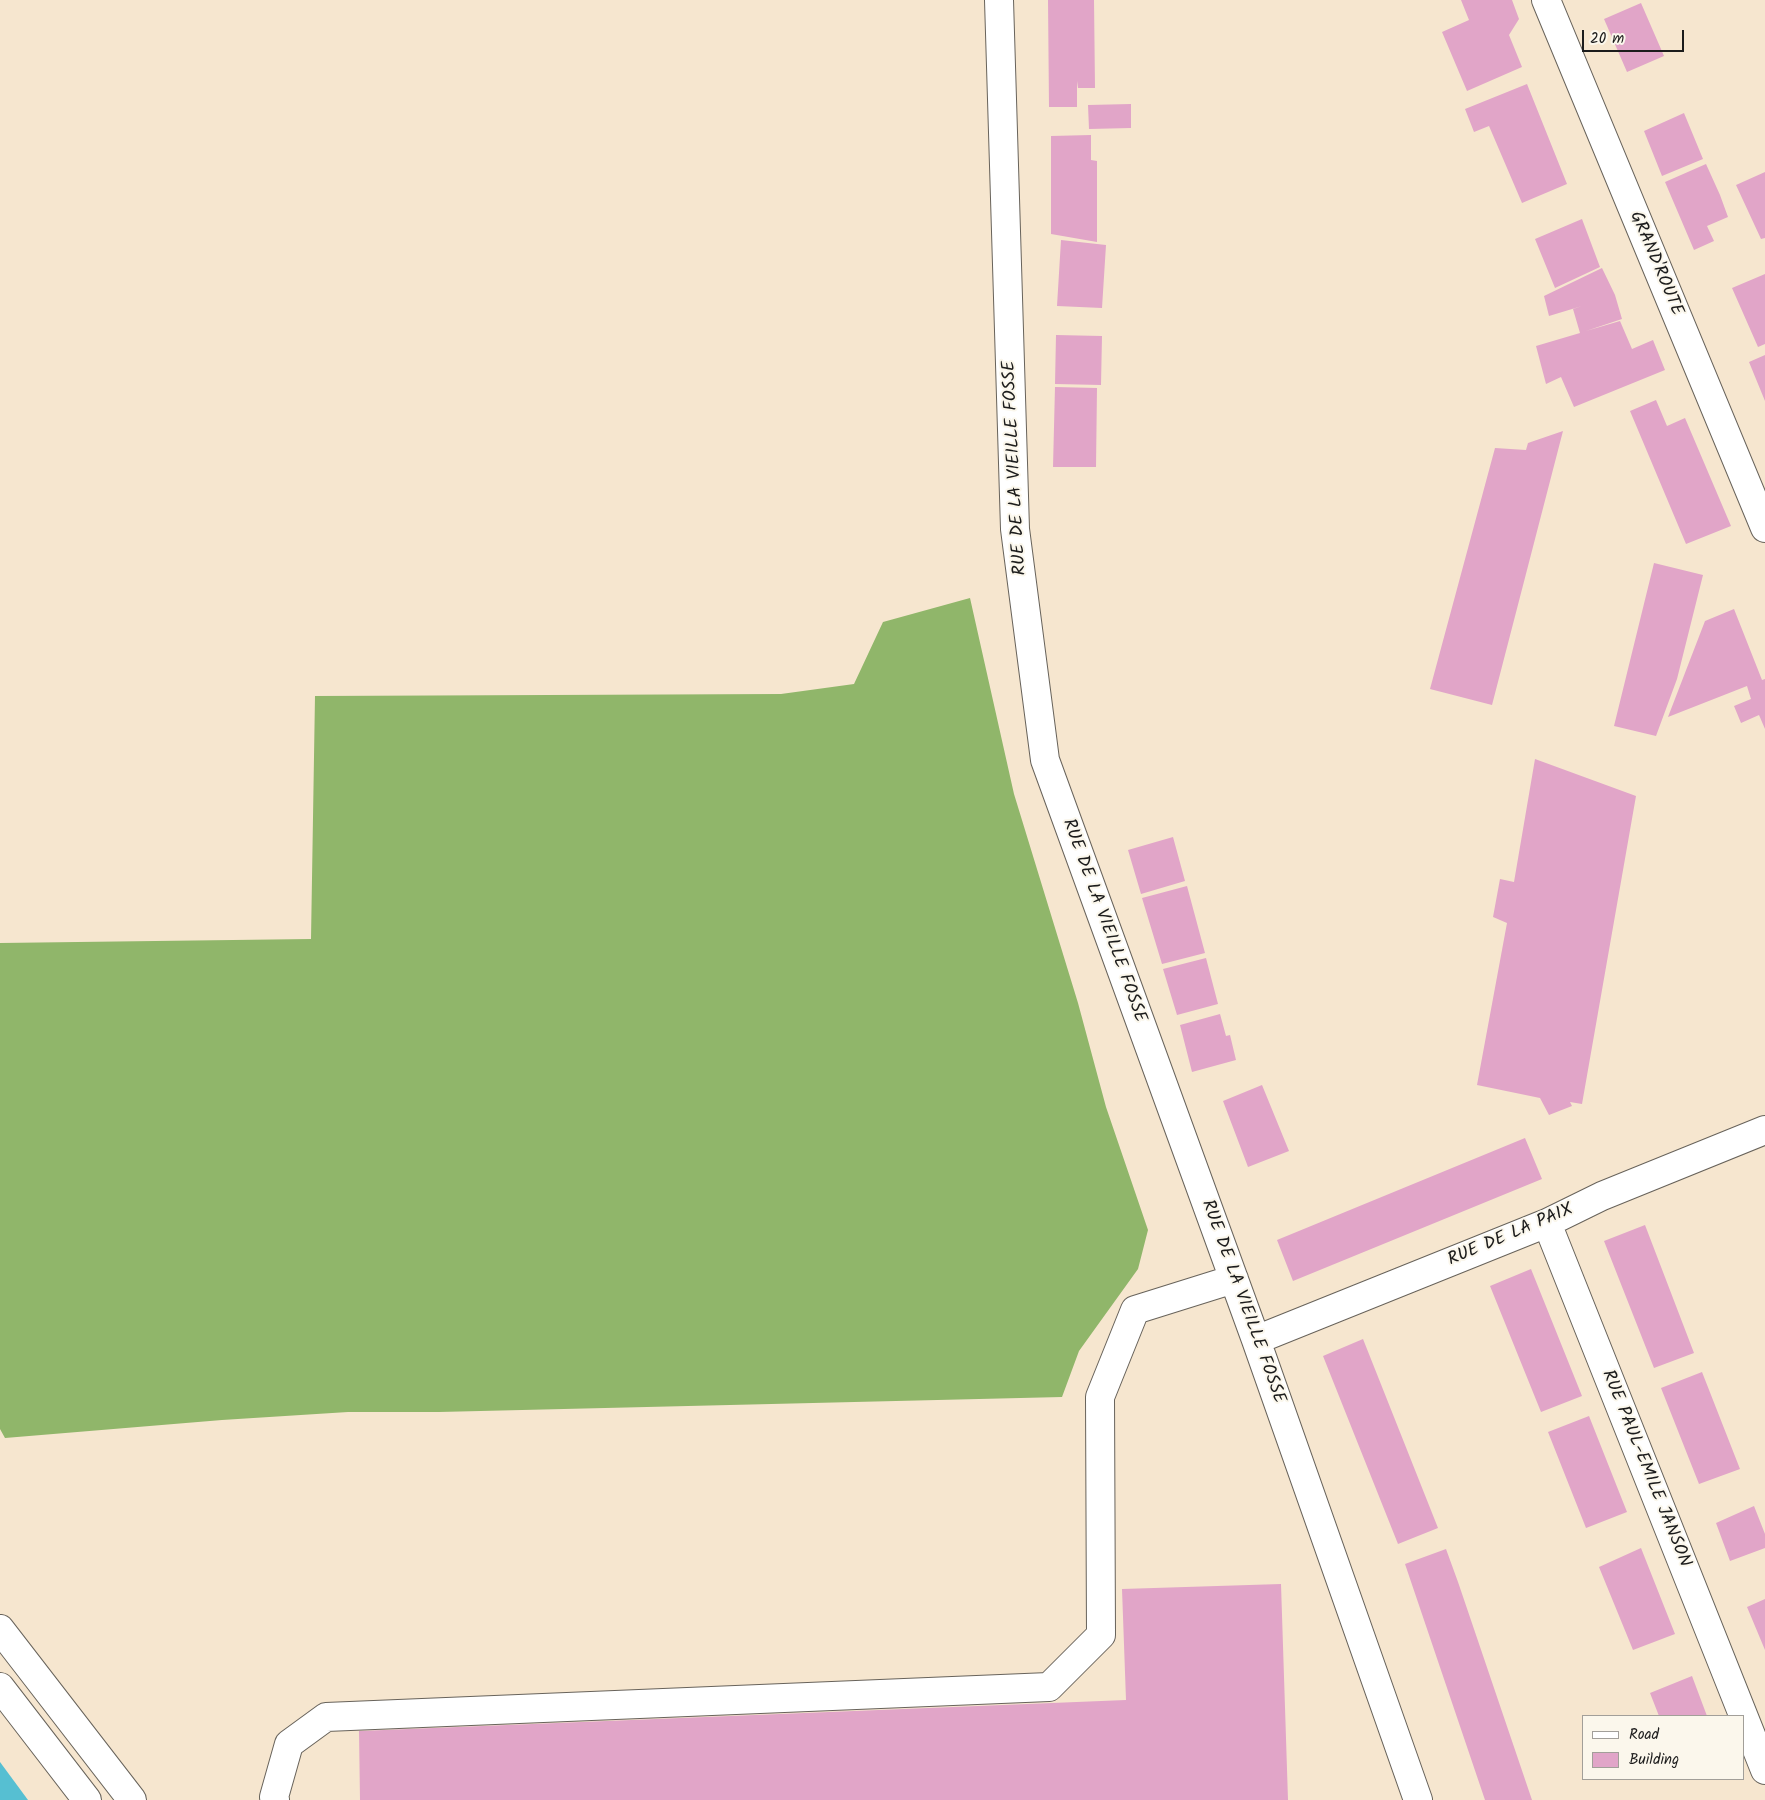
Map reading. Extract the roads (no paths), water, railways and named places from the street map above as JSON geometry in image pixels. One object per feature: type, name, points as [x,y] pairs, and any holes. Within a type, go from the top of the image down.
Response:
[{"type":"street","name":"RUE DE LA VIEILLE FOSSE","points":[[999,0],[1015,528],[1045,760],[1256,1340],[1418,1800]]},
{"type":"street","name":"GRAND'ROUTE","points":[[1546,0],[1765,528]]},
{"type":"street","name":"RUE DE LA PAIX","points":[[1256,1340],[1547,1223],[1602,1196],[1765,1130]]},
{"type":"street","name":"RUE PAUL-EMILE JANSON","points":[[1547,1223],[1743,1715]]},
{"type":"street","points":[[275,1800],[289,1744],[326,1717],[1049,1688],[1101,1635],[1100,1397],[1135,1310],[1234,1280]]},
{"type":"street","points":[[0,1629],[132,1800]]},
{"type":"street","points":[[0,1687],[86,1800]]},
{"type":"street","name":"RUE PAUL-EMILE JANSON","points":[[1745,1720],[1765,1770]]},
{"type":"water","points":[[0,1762],[28,1800],[0,1800]]}]
